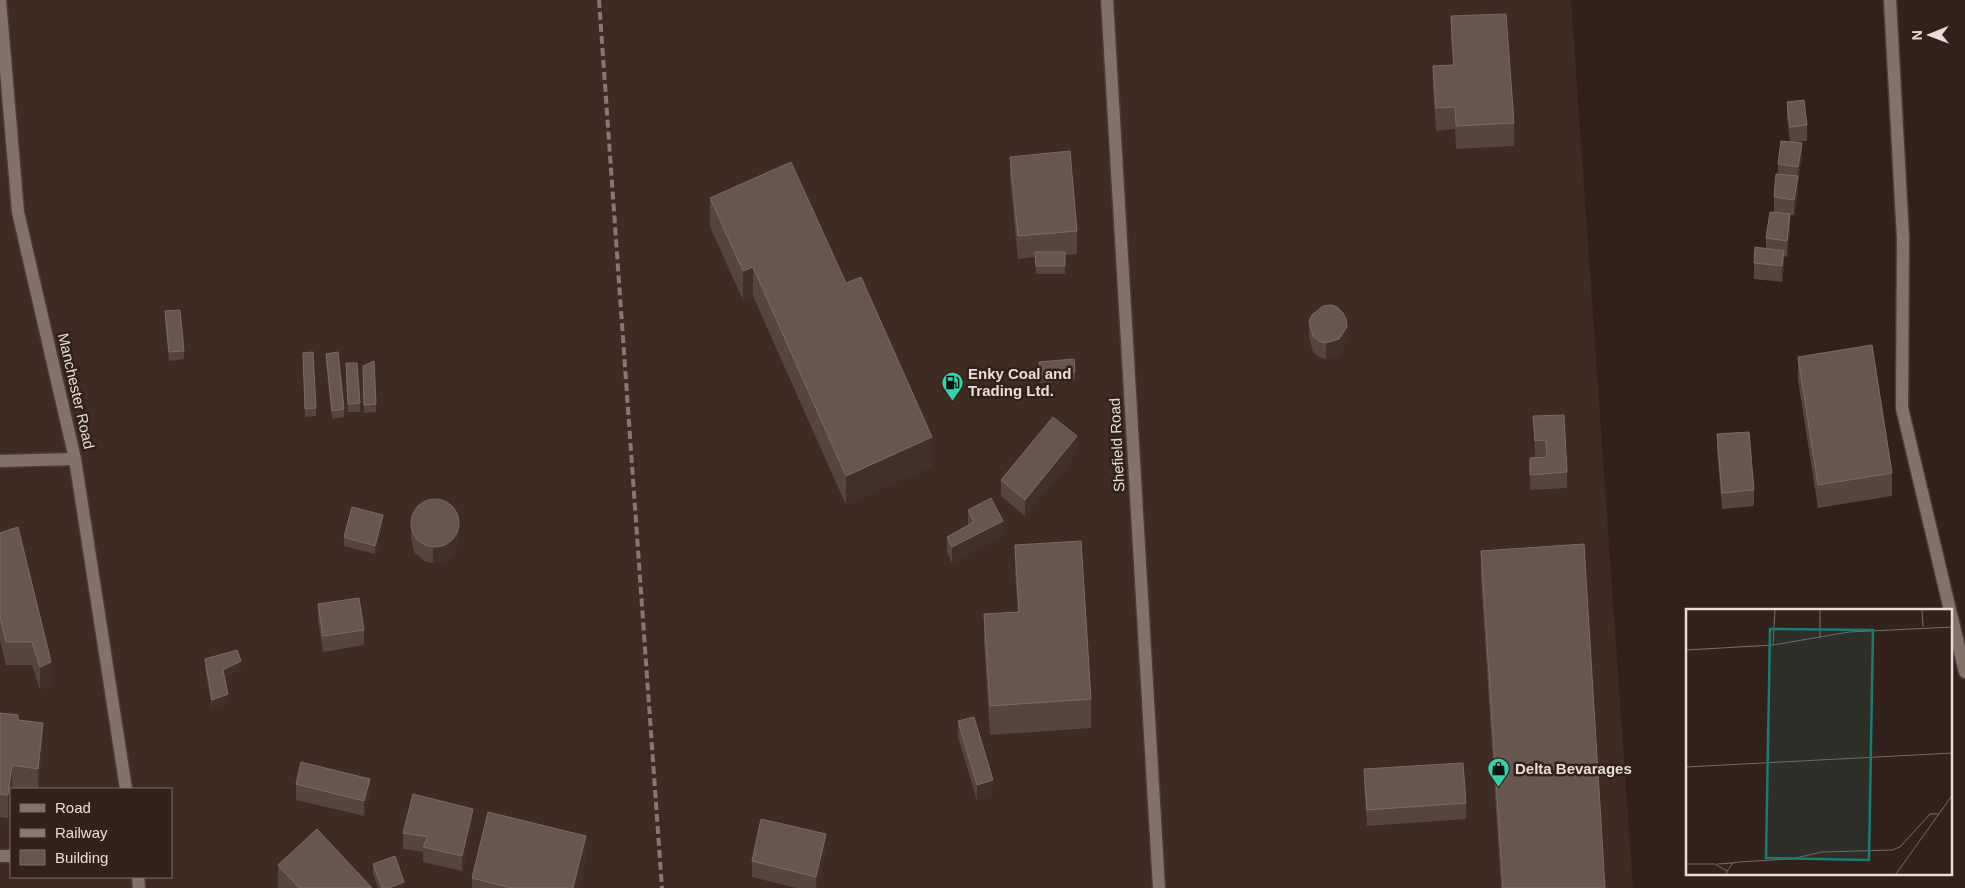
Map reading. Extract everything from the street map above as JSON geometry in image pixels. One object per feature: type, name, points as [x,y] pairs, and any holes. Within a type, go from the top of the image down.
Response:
[{"type":"street","name":"Manchester Road","points":[[0,0],[18,212],[75,459],[126,788]]},
{"type":"street","name":"Shefield Road","points":[[1107,0],[1159,888]]},
{"type":"street","points":[[1890,0],[1903,238],[1902,408],[1950,609]]},
{"type":"street","points":[[0,461],[75,459]]},
{"type":"street","points":[[1952,616],[1965,672]]},
{"type":"shaded area","points":[[0,0],[1571,0],[1633,888],[0,888]]},
{"type":"building","points":[[1506,14],[1514,123],[1456,126],[1455,107],[1436,108],[1433,66],[1454,65],[1451,16]]},
{"type":"building","points":[[1804,100],[1807,125],[1790,127],[1787,102]]},
{"type":"building","points":[[1781,141],[1802,143],[1798,167],[1778,164]]},
{"type":"building","points":[[1070,151],[1077,231],[1018,236],[1010,157]]},
{"type":"building","points":[[791,162],[846,283],[861,277],[932,437],[846,476],[753,267],[743,271],[710,198]]},
{"type":"building","points":[[1776,174],[1798,176],[1794,200],[1774,197]]},
{"type":"building","points":[[1770,212],[1790,214],[1787,241],[1766,238]]},
{"type":"building","points":[[1755,247],[1784,251],[1782,266],[1754,263]]},
{"type":"building","points":[[1035,252],[1065,252],[1065,266],[1036,266]]},
{"type":"building","points":[[1331,305],[1337,307],[1343,313],[1347,327],[1339,339],[1326,343],[1319,341],[1313,336],[1309,321],[1312,315],[1323,306]]},
{"type":"building","points":[[180,310],[184,351],[169,352],[165,311]]},
{"type":"building","points":[[1872,345],[1892,473],[1818,485],[1798,357]]},
{"type":"building","points":[[313,352],[316,408],[305,409],[303,353]]},
{"type":"building","points":[[338,352],[344,409],[332,411],[326,354]]},
{"type":"building","points":[[1074,359],[1075,372],[1040,375],[1039,362]]},
{"type":"building","points":[[374,361],[376,404],[364,405],[363,366]]},
{"type":"building","points":[[346,363],[357,363],[360,403],[348,404]]},
{"type":"building","points":[[1564,415],[1567,472],[1530,475],[1530,458],[1547,457],[1546,440],[1535,441],[1533,416]]},
{"type":"building","points":[[1053,417],[1077,436],[1025,500],[1001,480]]},
{"type":"building","points":[[1749,432],[1754,490],[1722,493],[1717,434]]},
{"type":"building","points":[[991,498],[1003,521],[952,547],[947,537],[974,522],[968,510]]},
{"type":"building","points":[[435,499],[444,501],[452,506],[457,514],[459,523],[457,532],[452,540],[444,545],[435,547],[426,545],[418,540],[413,532],[411,523],[413,514],[418,506],[426,501]]},
{"type":"building","points":[[352,507],[383,515],[375,546],[344,537]]},
{"type":"building","points":[[18,527],[51,662],[40,667],[32,642],[6,642],[0,617],[0,533]]},
{"type":"building","points":[[1081,541],[1091,699],[990,706],[984,614],[1019,612],[1015,545]]},
{"type":"building","points":[[1584,544],[1605,888],[1503,888],[1481,551]]},
{"type":"building","points":[[359,598],[364,630],[323,636],[318,604]]},
{"type":"building","points":[[237,650],[241,661],[223,670],[228,694],[212,700],[205,659]]},
{"type":"building","points":[[0,713],[18,715],[18,720],[43,723],[38,769],[12,765],[8,795],[0,794]]},
{"type":"building","points":[[974,717],[993,780],[977,785],[958,721]]},
{"type":"building","points":[[301,762],[370,779],[364,801],[296,784]]},
{"type":"building","points":[[1463,763],[1466,803],[1367,810],[1364,769]]},
{"type":"building","points":[[413,794],[473,809],[462,856],[423,847],[428,837],[403,833]]},
{"type":"building","points":[[488,812],[586,836],[573,888],[511,888],[472,878]]},
{"type":"building","points":[[761,819],[826,834],[816,877],[752,861]]},
{"type":"building","points":[[317,829],[372,888],[299,888],[278,865]]},
{"type":"building","points":[[395,856],[404,882],[389,888],[382,888],[373,864]]},
{"type":"railway","points":[[599,0],[662,888]]},
{"type":"place","name":"Enky Coal and Trading Ltd.","points":[[952,402]]},
{"type":"place","name":"Delta Bevarages","points":[[1499,788]]}]
